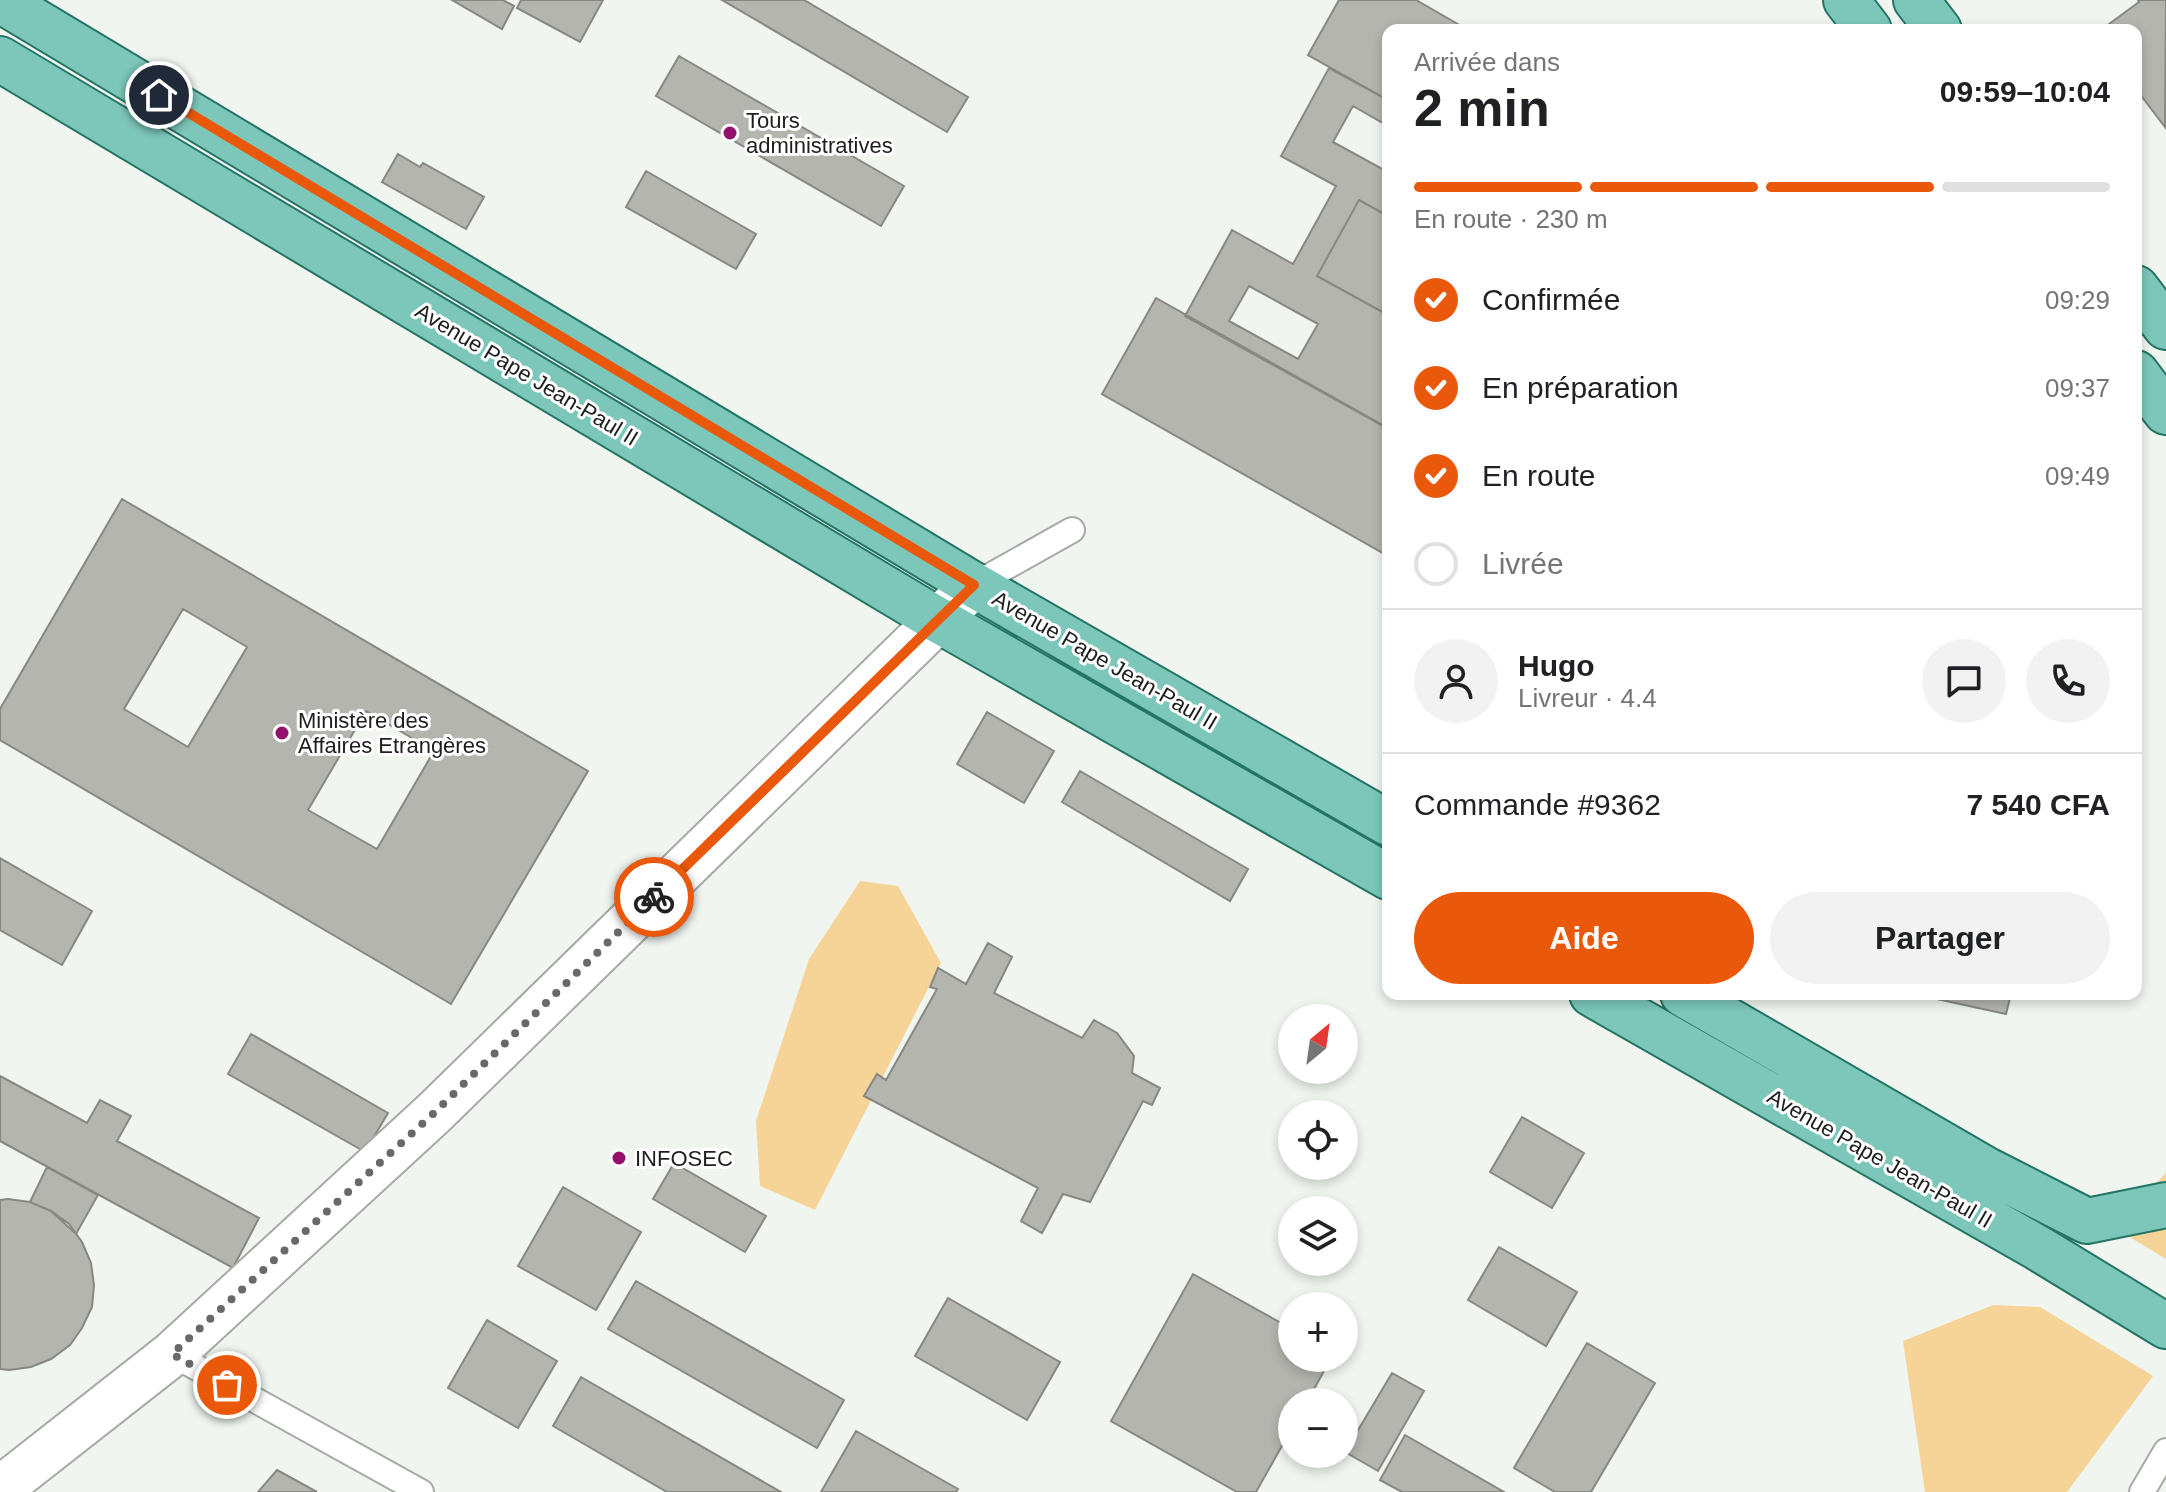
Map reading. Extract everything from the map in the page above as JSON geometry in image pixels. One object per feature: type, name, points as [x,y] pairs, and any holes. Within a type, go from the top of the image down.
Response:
[{"type":"main road","name":"Avenue Pape Jean-Paul II","points":[[0,0],[974,585],[1382,820]]},
{"type":"main road","points":[[1846,0],[1864,24]]},
{"type":"main road","points":[[1916,0],[1934,24]]},
{"type":"main road","name":"Avenue Pape Jean-Paul II","points":[[0,59],[938,620],[1382,874]]},
{"type":"main road","points":[[2142,296],[2166,327]]},
{"type":"main road","points":[[2142,381],[2166,412]]},
{"type":"main road","name":"Avenue Pape Jean-Paul II","points":[[1603,1000],[2038,1248],[2166,1326]]},
{"type":"main road","name":"Avenue Pape Jean-Paul II","points":[[1693,1000],[1987,1170],[2087,1221],[2166,1205]]},
{"type":"street","points":[[0,1489],[172,1354],[434,1113],[974,585]]},
{"type":"lane","points":[[974,585],[1072,530]]},
{"type":"lane","points":[[172,1354],[421,1492]]},
{"type":"lane","points":[[2142,1492],[2166,1451]]},
{"type":"shaded area","points":[[860,881],[898,886],[941,963],[815,1210],[760,1186],[756,1121],[809,959]]},
{"type":"shaded area","points":[[2166,1173],[2166,1259],[2113,1227]]},
{"type":"shaded area","points":[[1993,1305],[2040,1307],[2153,1376],[2067,1492],[1925,1492],[1903,1341]]},
{"type":"building","points":[[452,0],[503,0],[514,6],[502,29]]},
{"type":"building","points":[[521,0],[603,0],[580,42],[517,8]]},
{"type":"building","points":[[722,0],[804,0],[968,97],[947,132]]},
{"type":"building","points":[[1339,0],[1416,0],[1458,24],[1382,24],[1382,97],[1308,55]]},
{"type":"building","points":[[2166,0],[2165,127],[2142,97],[2142,24],[2109,24],[2139,2]]},
{"type":"building","points":[[679,56],[904,186],[881,226],[656,96]]},
{"type":"building","points":[[1329,68],[1382,97],[1382,123],[1353,106],[1333,142],[1382,169],[1382,213],[1359,200],[1317,276],[1382,312],[1382,425],[1185,316],[1232,230],[1293,264],[1336,186],[1281,156]],"holes":[[[1249,286],[1318,324],[1298,359],[1229,321]]]},
{"type":"building","points":[[398,154],[420,167],[423,163],[484,197],[466,229],[382,182]]},
{"type":"building","points":[[646,171],[756,234],[736,269],[626,207]]},
{"type":"building","points":[[1359,200],[1382,213],[1382,312],[1317,276]]},
{"type":"building","points":[[1156,298],[1382,425],[1382,553],[1102,394]]},
{"type":"building","points":[[122,499],[588,771],[451,1004],[0,740],[0,709]],"holes":[[[183,609],[247,647],[188,747],[124,709]],[[366,711],[434,751],[377,849],[308,810]]]},
{"type":"building","points":[[987,712],[1054,751],[1024,803],[957,764]]},
{"type":"building","points":[[1080,771],[1248,869],[1230,901],[1062,802]]},
{"type":"building","points":[[0,858],[92,911],[62,965],[0,930]]},
{"type":"building","points":[[988,943],[1012,957],[994,993],[1082,1038],[1094,1020],[1117,1033],[1134,1056],[1132,1073],[1160,1088],[1152,1105],[1143,1101],[1090,1202],[1063,1194],[1042,1233],[1021,1221],[1038,1188],[864,1096],[877,1074],[886,1080],[937,989],[930,987],[938,968],[966,984]]},
{"type":"building","points":[[1942,1000],[2010,1000],[2006,1014]]},
{"type":"building","points":[[251,1034],[388,1113],[365,1152],[228,1074]]},
{"type":"building","points":[[0,1076],[87,1123],[100,1100],[131,1116],[117,1141],[259,1218],[233,1268],[0,1141]]},
{"type":"building","points":[[1522,1117],[1584,1153],[1552,1208],[1490,1172]]},
{"type":"building","points":[[674,1163],[766,1216],[745,1252],[653,1199]]},
{"type":"building","points":[[47,1167],[98,1195],[76,1234],[51,1211],[30,1202]]},
{"type":"building","points":[[563,1187],[641,1232],[596,1310],[518,1266]]},
{"type":"building","points":[[0,1200],[30,1202],[51,1211],[69,1224],[82,1242],[91,1263],[94,1285],[92,1307],[70,1345],[51,1359],[31,1367],[9,1370],[0,1369]]},
{"type":"building","points":[[1499,1247],[1577,1292],[1546,1346],[1468,1300]]},
{"type":"building","points":[[1193,1274],[1278,1321],[1278,1372],[1323,1372],[1315,1388],[1278,1388],[1278,1453],[1256,1492],[1237,1492],[1111,1421]]},
{"type":"building","points":[[636,1281],[844,1400],[817,1448],[608,1329]]},
{"type":"building","points":[[948,1298],[1060,1362],[1027,1420],[915,1356]]},
{"type":"building","points":[[487,1320],[557,1361],[518,1428],[448,1388]]},
{"type":"building","points":[[1587,1343],[1655,1383],[1591,1492],[1555,1492],[1514,1468]]},
{"type":"building","points":[[1392,1373],[1424,1391],[1378,1471],[1358,1459],[1358,1430]]},
{"type":"building","points":[[581,1377],[781,1492],[667,1492],[553,1426]]},
{"type":"building","points":[[856,1431],[958,1489],[956,1492],[821,1492]]},
{"type":"building","points":[[1405,1435],[1504,1492],[1402,1492],[1380,1480]]},
{"type":"building","points":[[277,1470],[317,1492],[258,1492]]},
{"type":"way so far","points":[[227,1385],[172,1354],[434,1113],[654,897]]},
{"type":"place","name":"Tours administratives","points":[[730,133]]},
{"type":"place","name":"Ministère des Affaires Etrangères","points":[[282,733]]},
{"type":"place","name":"INFOSEC","points":[[619,1158]]},
{"type":"route","points":[[159,95],[974,585],[654,897]]}]
